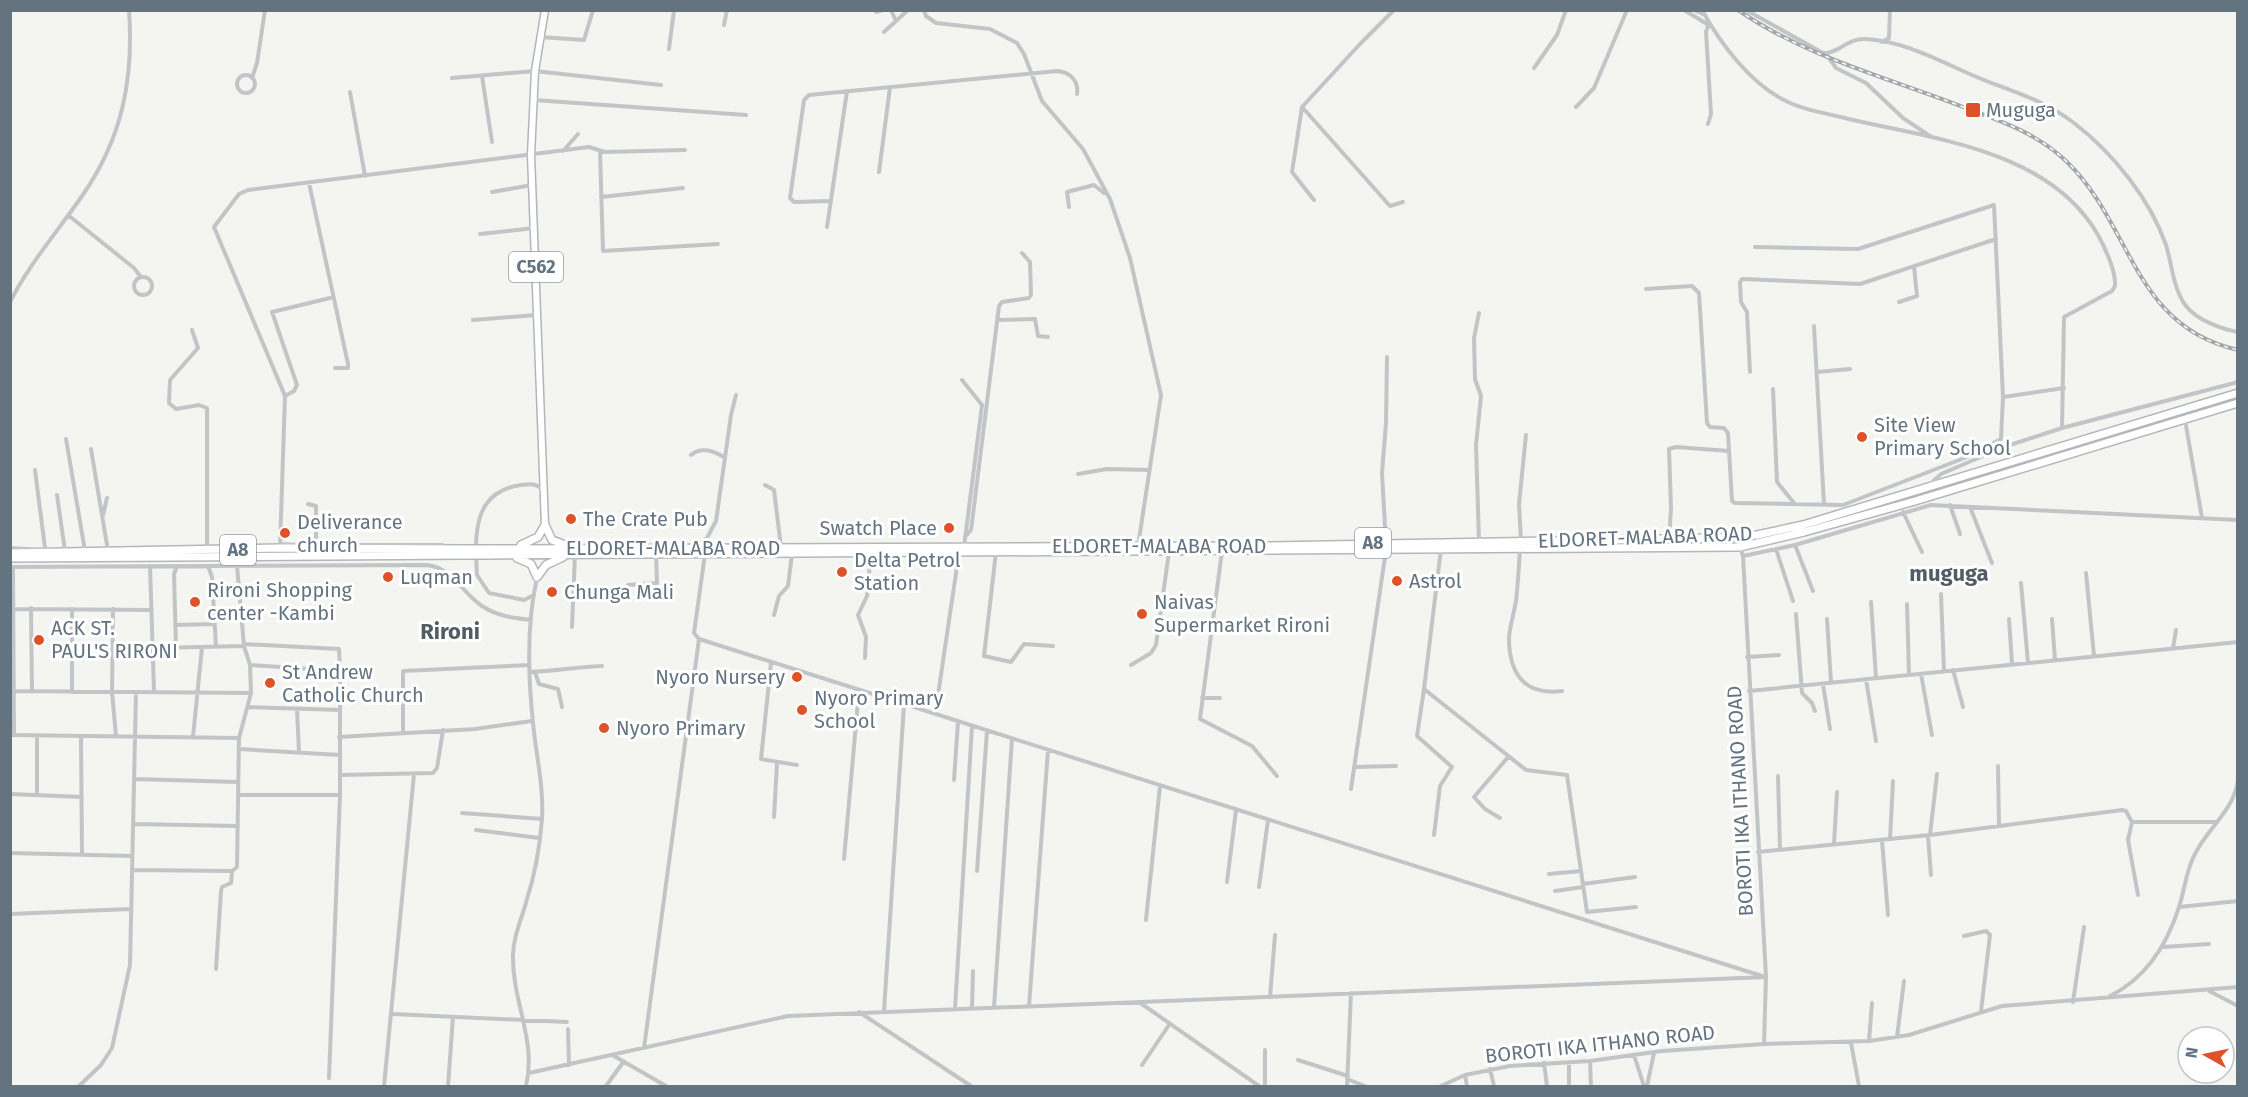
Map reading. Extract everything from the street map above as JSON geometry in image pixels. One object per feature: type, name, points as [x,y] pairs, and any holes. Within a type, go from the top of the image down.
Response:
[{"type":"highway","name":"ELDORET-MALABA ROAD","points":[[503,552],[584,548],[961,549],[1138,546],[1386,546],[1441,549],[1521,544],[1719,538],[1780,531],[2238,393]]},
{"type":"highway","name":"ELDORET-MALABA ROAD","points":[[10,558],[465,552],[871,553],[961,549],[996,552],[1222,551],[1479,541],[1521,544],[1740,547],[1915,501],[2238,403]]},
{"type":"highway","points":[[545,525],[549,536],[557,544],[584,548]]},
{"type":"highway","points":[[503,552],[533,541],[545,525]]},
{"type":"highway","name":"ELDORET-MALABA ROAD","points":[[10,550],[207,551],[280,546],[465,552]]},
{"type":"highway","points":[[503,552],[526,560],[537,578],[551,561],[573,554]]},
{"type":"main road","name":"C562","points":[[544,10],[535,71],[531,155],[545,525]]},
{"type":"street","points":[[10,302],[104,161],[120,122],[129,80],[129,10]]},
{"type":"street","points":[[252,78],[240,78],[238,86],[240,91],[246,93],[253,90],[255,84],[252,78],[265,10]]},
{"type":"street","points":[[539,37],[584,40],[593,10]]},
{"type":"street","points":[[669,49],[674,10]]},
{"type":"street","points":[[724,25],[727,10]]},
{"type":"street","points":[[876,12],[883,10]]},
{"type":"street","points":[[891,10],[896,21]]},
{"type":"street","points":[[884,32],[908,10]]},
{"type":"street","points":[[924,10],[926,16],[939,24],[990,29],[1006,35],[1022,48],[1048,110],[1083,149],[1108,195],[1127,249],[1160,384],[1161,404],[1138,546]]},
{"type":"street","points":[[1314,200],[1292,172],[1302,107],[1394,10]]},
{"type":"street","points":[[1534,68],[1557,35],[1566,10]]},
{"type":"street","points":[[1576,107],[1594,88],[1627,10]]},
{"type":"street","points":[[1684,10],[1708,24]]},
{"type":"street","points":[[1694,10],[1703,13],[1708,24],[1750,73],[1786,101],[1814,111],[1983,149],[2039,178],[2079,208],[2102,242],[2115,286],[2112,291],[2066,313],[2064,317],[2062,428]]},
{"type":"street","points":[[1746,10],[1774,25],[1789,37],[1827,54],[1836,68],[1866,83],[1908,122],[1935,138]]},
{"type":"street","points":[[1881,42],[1889,38],[1890,10]]},
{"type":"street","points":[[1708,24],[1711,114],[1708,124]]},
{"type":"street","points":[[1827,54],[1854,40],[1881,42],[1919,52],[2047,105],[2076,124],[2109,155],[2138,192],[2161,233],[2180,296],[2186,306],[2213,324],[2238,332]]},
{"type":"street","points":[[452,78],[535,71],[661,85]]},
{"type":"street","points":[[831,201],[794,202],[790,198],[806,97],[1057,71],[1069,73],[1077,85],[1077,94]]},
{"type":"street","points":[[482,76],[492,142]]},
{"type":"street","points":[[879,172],[890,87]]},
{"type":"street","points":[[827,227],[847,91]]},
{"type":"street","points":[[350,92],[365,176]]},
{"type":"street","points":[[533,100],[746,115]]},
{"type":"street","points":[[1302,107],[1390,206],[1403,202]]},
{"type":"street","points":[[563,151],[578,134]]},
{"type":"street","points":[[442,545],[280,546],[285,396],[214,225],[242,192],[593,147],[600,150],[685,150]]},
{"type":"street","points":[[600,150],[603,251],[718,244]]},
{"type":"street","points":[[309,183],[348,364],[346,369],[335,368]]},
{"type":"street","points":[[492,192],[532,185]]},
{"type":"street","points":[[1069,207],[1067,192],[1094,185],[1108,195]]},
{"type":"street","points":[[601,197],[683,188]]},
{"type":"street","points":[[1646,289],[1692,286],[1699,293],[1707,423],[1727,431],[1733,502],[1843,505],[1890,488],[2000,441],[2003,397],[1993,205],[1858,249],[1755,247]]},
{"type":"street","points":[[68,215],[134,268],[141,277],[148,279],[152,286],[150,291],[142,295],[134,288],[135,282],[141,277]]},
{"type":"street","points":[[480,234],[534,228]]},
{"type":"street","points":[[1750,372],[1747,313],[1741,302],[1741,280],[1860,284],[1996,239]]},
{"type":"street","points":[[965,537],[971,530],[1001,303],[1031,297],[1030,262],[1022,253]]},
{"type":"street","points":[[1899,302],[1917,296],[1914,266]]},
{"type":"street","points":[[285,396],[294,391],[297,385],[272,312],[330,298]]},
{"type":"street","points":[[1479,313],[1474,338],[1475,379],[1481,396],[1476,440],[1479,541]]},
{"type":"street","points":[[473,320],[537,314]]},
{"type":"street","points":[[997,320],[1035,319],[1038,336],[1048,337]]},
{"type":"street","points":[[1814,326],[1824,504]]},
{"type":"street","points":[[192,330],[198,348],[170,380],[169,403],[176,409],[199,405],[207,408],[207,551]]},
{"type":"street","points":[[1351,789],[1386,546],[1382,473],[1386,423],[1387,357]]},
{"type":"street","points":[[1817,372],[1850,369]]},
{"type":"street","points":[[938,695],[961,549],[965,537],[982,405],[962,380]]},
{"type":"street","points":[[1926,487],[1941,474],[2004,447],[2062,428],[2238,382]]},
{"type":"street","points":[[2003,397],[2064,388]]},
{"type":"street","points":[[1773,389],[1776,479],[1794,504]]},
{"type":"street","points":[[694,548],[707,538],[716,521],[717,499],[736,395]]},
{"type":"street","points":[[2185,420],[2202,518]]},
{"type":"street","points":[[1526,435],[1519,504],[1521,544],[1517,597],[1509,637],[1516,671],[1532,690],[1562,691]]},
{"type":"street","points":[[66,439],[85,552]]},
{"type":"street","points":[[91,449],[108,552]]},
{"type":"street","points":[[1669,541],[1671,508],[1669,449],[1729,451]]},
{"type":"street","points":[[691,455],[703,450],[718,453],[725,459]]},
{"type":"street","points":[[1078,474],[1107,469],[1150,470]]},
{"type":"street","points":[[35,470],[45,548]]},
{"type":"street","points":[[534,595],[529,599],[507,598],[494,595],[485,589],[477,575],[477,531],[482,510],[500,490],[536,484],[544,490]]},
{"type":"street","points":[[765,485],[774,490],[781,548]]},
{"type":"street","points":[[57,495],[62,552]]},
{"type":"street","points":[[102,519],[107,498]]},
{"type":"street","points":[[308,504],[316,506],[316,545]]},
{"type":"street","points":[[1743,556],[1795,545],[1931,505],[2238,520]]},
{"type":"street","points":[[1950,505],[1960,534]]},
{"type":"street","points":[[1970,507],[1992,563]]},
{"type":"street","points":[[1903,512],[1922,552]]},
{"type":"street","points":[[1795,545],[1813,591]]},
{"type":"street","name":"BOROTI IKA ITHANO ROAD","points":[[1740,547],[1743,556],[1766,977],[1764,1044]]},
{"type":"street","name":"ELDORET-MALABA ROAD","points":[[10,550],[45,548],[62,552]]},
{"type":"street","points":[[1434,835],[1440,786],[1452,769],[1450,764],[1417,736],[1441,549]]},
{"type":"street","points":[[1776,549],[1793,601]]},
{"type":"street","points":[[1131,665],[1151,652],[1156,645],[1169,551]]},
{"type":"street","points":[[1222,551],[1202,698],[1201,721],[1252,746],[1277,776]]},
{"type":"street","points":[[996,552],[984,656],[1011,662],[1024,644],[1053,646]]},
{"type":"street","points":[[774,615],[779,596],[788,586],[792,553]]},
{"type":"street","points":[[865,658],[866,637],[858,615],[867,596],[871,553]]},
{"type":"street","points":[[572,627],[573,554]]},
{"type":"street","points":[[621,600],[622,592],[628,585],[657,583],[656,554]]},
{"type":"street","points":[[705,554],[694,633],[699,639],[1766,977]]},
{"type":"street","points":[[150,566],[154,691]]},
{"type":"street","points":[[176,648],[174,574],[177,566]]},
{"type":"street","points":[[208,566],[212,577],[216,647]]},
{"type":"street","points":[[132,870],[232,870],[237,867],[239,738],[251,693],[250,665],[244,645],[237,566]]},
{"type":"street","points":[[239,738],[135,735],[81,738],[12,735],[14,609],[12,567],[436,566],[445,570],[471,597],[492,612],[504,617],[531,620]]},
{"type":"street","points":[[2086,573],[2094,656]]},
{"type":"street","points":[[537,578],[531,620],[530,665],[539,684],[558,689],[562,707]]},
{"type":"street","points":[[2021,583],[2028,663]]},
{"type":"street","points":[[1941,594],[1944,671]]},
{"type":"street","points":[[1871,602],[1876,678]]},
{"type":"street","points":[[1907,604],[1909,675]]},
{"type":"street","points":[[32,608],[32,691]]},
{"type":"street","points":[[14,609],[152,610]]},
{"type":"street","points":[[72,609],[72,692]]},
{"type":"street","points":[[113,609],[112,692],[116,736]]},
{"type":"street","points":[[1796,614],[1800,686],[1802,693],[1812,703],[1815,711]]},
{"type":"street","points":[[1827,619],[1831,683]]},
{"type":"street","points":[[2009,619],[2012,664]]},
{"type":"street","points":[[2052,619],[2055,660]]},
{"type":"street","points":[[175,625],[214,624]]},
{"type":"street","points":[[2173,648],[2176,630]]},
{"type":"street","points":[[645,1048],[699,639]]},
{"type":"street","points":[[1749,691],[2238,642]]},
{"type":"street","points":[[154,648],[244,645],[339,649],[340,795],[329,1078]]},
{"type":"street","points":[[193,736],[202,647]]},
{"type":"street","points":[[1747,657],[1779,655]]},
{"type":"street","points":[[771,663],[761,759],[796,765]]},
{"type":"street","points":[[250,665],[340,671]]},
{"type":"street","points":[[403,731],[403,670],[530,665]]},
{"type":"street","points":[[533,672],[602,666]]},
{"type":"street","points":[[1953,670],[1963,707]]},
{"type":"street","points":[[526,1086],[529,1073],[529,1046],[514,973],[513,949],[531,885],[542,819],[542,793],[532,721],[533,672]]},
{"type":"street","points":[[1921,674],[1932,735]]},
{"type":"street","points":[[1866,680],[1876,741]]},
{"type":"street","points":[[1823,684],[1830,729]]},
{"type":"street","points":[[1424,689],[1529,771],[1566,775],[1588,912],[1636,907]]},
{"type":"street","points":[[844,859],[859,690]]},
{"type":"street","points":[[14,691],[251,693]]},
{"type":"street","points":[[79,1086],[101,1065],[118,1030],[131,957],[130,909],[136,692]]},
{"type":"street","points":[[1202,698],[1220,698]]},
{"type":"street","points":[[884,1011],[904,705]]},
{"type":"street","points":[[248,706],[340,710]]},
{"type":"street","points":[[297,709],[299,752]]},
{"type":"street","points":[[339,737],[403,731],[475,729],[532,721]]},
{"type":"street","points":[[954,780],[958,722]]},
{"type":"street","points":[[955,1009],[972,726]]},
{"type":"street","points":[[340,775],[414,774],[435,771],[442,730]]},
{"type":"street","points":[[977,871],[987,731]]},
{"type":"street","points":[[37,736],[37,795]]},
{"type":"street","points":[[81,738],[82,855]]},
{"type":"street","points":[[994,1007],[1012,739]]},
{"type":"street","points":[[239,749],[340,755]]},
{"type":"street","points":[[1029,1006],[1048,750]]},
{"type":"street","points":[[1500,818],[1485,809],[1474,797],[1509,756]]},
{"type":"street","points":[[774,817],[777,763]]},
{"type":"street","points":[[1354,767],[1396,766]]},
{"type":"street","points":[[1998,766],[1999,826]]},
{"type":"street","points":[[384,1086],[393,1014],[414,774]]},
{"type":"street","points":[[1931,875],[1929,835],[1937,774]]},
{"type":"street","points":[[1778,776],[1780,849]]},
{"type":"street","points":[[134,779],[238,782]]},
{"type":"street","points":[[2107,998],[2141,975],[2162,947],[2179,907],[2194,855],[2235,797],[2238,779]]},
{"type":"street","points":[[1890,839],[1893,781]]},
{"type":"street","points":[[1146,920],[1160,786]]},
{"type":"street","points":[[1834,844],[1837,792]]},
{"type":"street","points":[[10,794],[82,797]]},
{"type":"street","points":[[238,795],[340,795]]},
{"type":"street","points":[[1227,882],[1236,810]]},
{"type":"street","points":[[1758,852],[1929,835],[2122,810],[2126,811],[2132,822],[2127,840],[2138,895]]},
{"type":"street","points":[[462,813],[542,819]]},
{"type":"street","points":[[1259,887],[1268,820]]},
{"type":"street","points":[[2132,822],[2216,822]]},
{"type":"street","points":[[134,824],[238,826]]},
{"type":"street","points":[[476,830],[539,838]]},
{"type":"street","points":[[1882,840],[1888,915]]},
{"type":"street","points":[[10,853],[132,856]]},
{"type":"street","points":[[216,969],[221,891],[222,887],[231,883],[232,870]]},
{"type":"street","points":[[1549,874],[1581,871]]},
{"type":"street","points":[[1555,891],[1635,877]]},
{"type":"street","points":[[2179,907],[2238,901]]},
{"type":"street","points":[[10,914],[130,909]]},
{"type":"street","points":[[2073,1002],[2084,927]]},
{"type":"street","points":[[1964,936],[1986,931],[1990,935],[1981,1011]]},
{"type":"street","points":[[1270,997],[1275,935]]},
{"type":"street","points":[[2162,947],[2209,944]]},
{"type":"street","points":[[972,1008],[973,971]]},
{"type":"street","points":[[529,1073],[782,1016],[1766,977]]},
{"type":"street","points":[[1897,1037],[1904,981]]},
{"type":"street","name":"BOROTI IKA ITHANO ROAD","points":[[1441,1086],[1465,1075],[1490,1069],[1764,1044],[1851,1043],[1897,1037],[2002,1006],[2238,987]]},
{"type":"street","points":[[2208,990],[2238,1006]]},
{"type":"street","points":[[1347,1086],[1351,993]]},
{"type":"street","points":[[1138,1002],[1259,1086]]},
{"type":"street","points":[[1869,1041],[1872,1003]]},
{"type":"street","points":[[859,1012],[971,1086]]},
{"type":"street","points":[[393,1014],[567,1022]]},
{"type":"street","points":[[448,1086],[453,1017]]},
{"type":"street","points":[[1142,1065],[1169,1025]]},
{"type":"street","points":[[568,1029],[569,1065]]},
{"type":"street","points":[[1851,1043],[1859,1086]]},
{"type":"street","points":[[1265,1050],[1265,1086]]},
{"type":"street","points":[[1645,1086],[1654,1053]]},
{"type":"street","points":[[613,1055],[666,1086]]},
{"type":"street","points":[[1634,1055],[1645,1086]]},
{"type":"street","points":[[1298,1060],[1365,1086]]},
{"type":"street","points":[[606,1086],[624,1061]]},
{"type":"street","points":[[1590,1061],[1591,1086]]},
{"type":"street","points":[[1569,1062],[1569,1086]]},
{"type":"street","points":[[1544,1063],[1547,1086]]},
{"type":"street","points":[[1490,1069],[1494,1086]]},
{"type":"street","points":[[1465,1075],[1467,1086]]},
{"type":"railway","points":[[1738,10],[1791,41],[1847,65],[1991,117],[2030,135],[2055,151],[2088,187],[2155,297],[2176,319],[2203,338],[2238,350]]},
{"type":"place","name":"Muguga","points":[[1973,110]]},
{"type":"place","name":"Site View Primary School","points":[[1862,437]]},
{"type":"place","name":"The Crate Pub","points":[[571,519]]},
{"type":"place","name":"Swatch Place","points":[[949,528]]},
{"type":"place","name":"Deliverance church","points":[[285,533]]},
{"type":"place","name":"Delta Petrol Station","points":[[842,572]]},
{"type":"place","name":"Luqman","points":[[388,577]]},
{"type":"place","name":"Astrol","points":[[1397,581]]},
{"type":"place","name":"Chunga Mali","points":[[552,592]]},
{"type":"place","name":"Rironi Shopping center -Kambi","points":[[195,602]]},
{"type":"place","name":"Naivas Supermarket Rironi","points":[[1142,614]]},
{"type":"place","name":"ACK ST. PAUL'S RIRONI","points":[[39,640]]},
{"type":"place","name":"Nyoro Nursery","points":[[797,677]]},
{"type":"place","name":"St Andrew Catholic Church","points":[[270,683]]},
{"type":"place","name":"Nyoro Primary School","points":[[802,710]]},
{"type":"place","name":"Nyoro Primary","points":[[604,728]]},
{"type":"district","name":"muguga","points":[[1949,573]]},
{"type":"district","name":"Rironi","points":[[450,631]]}]
